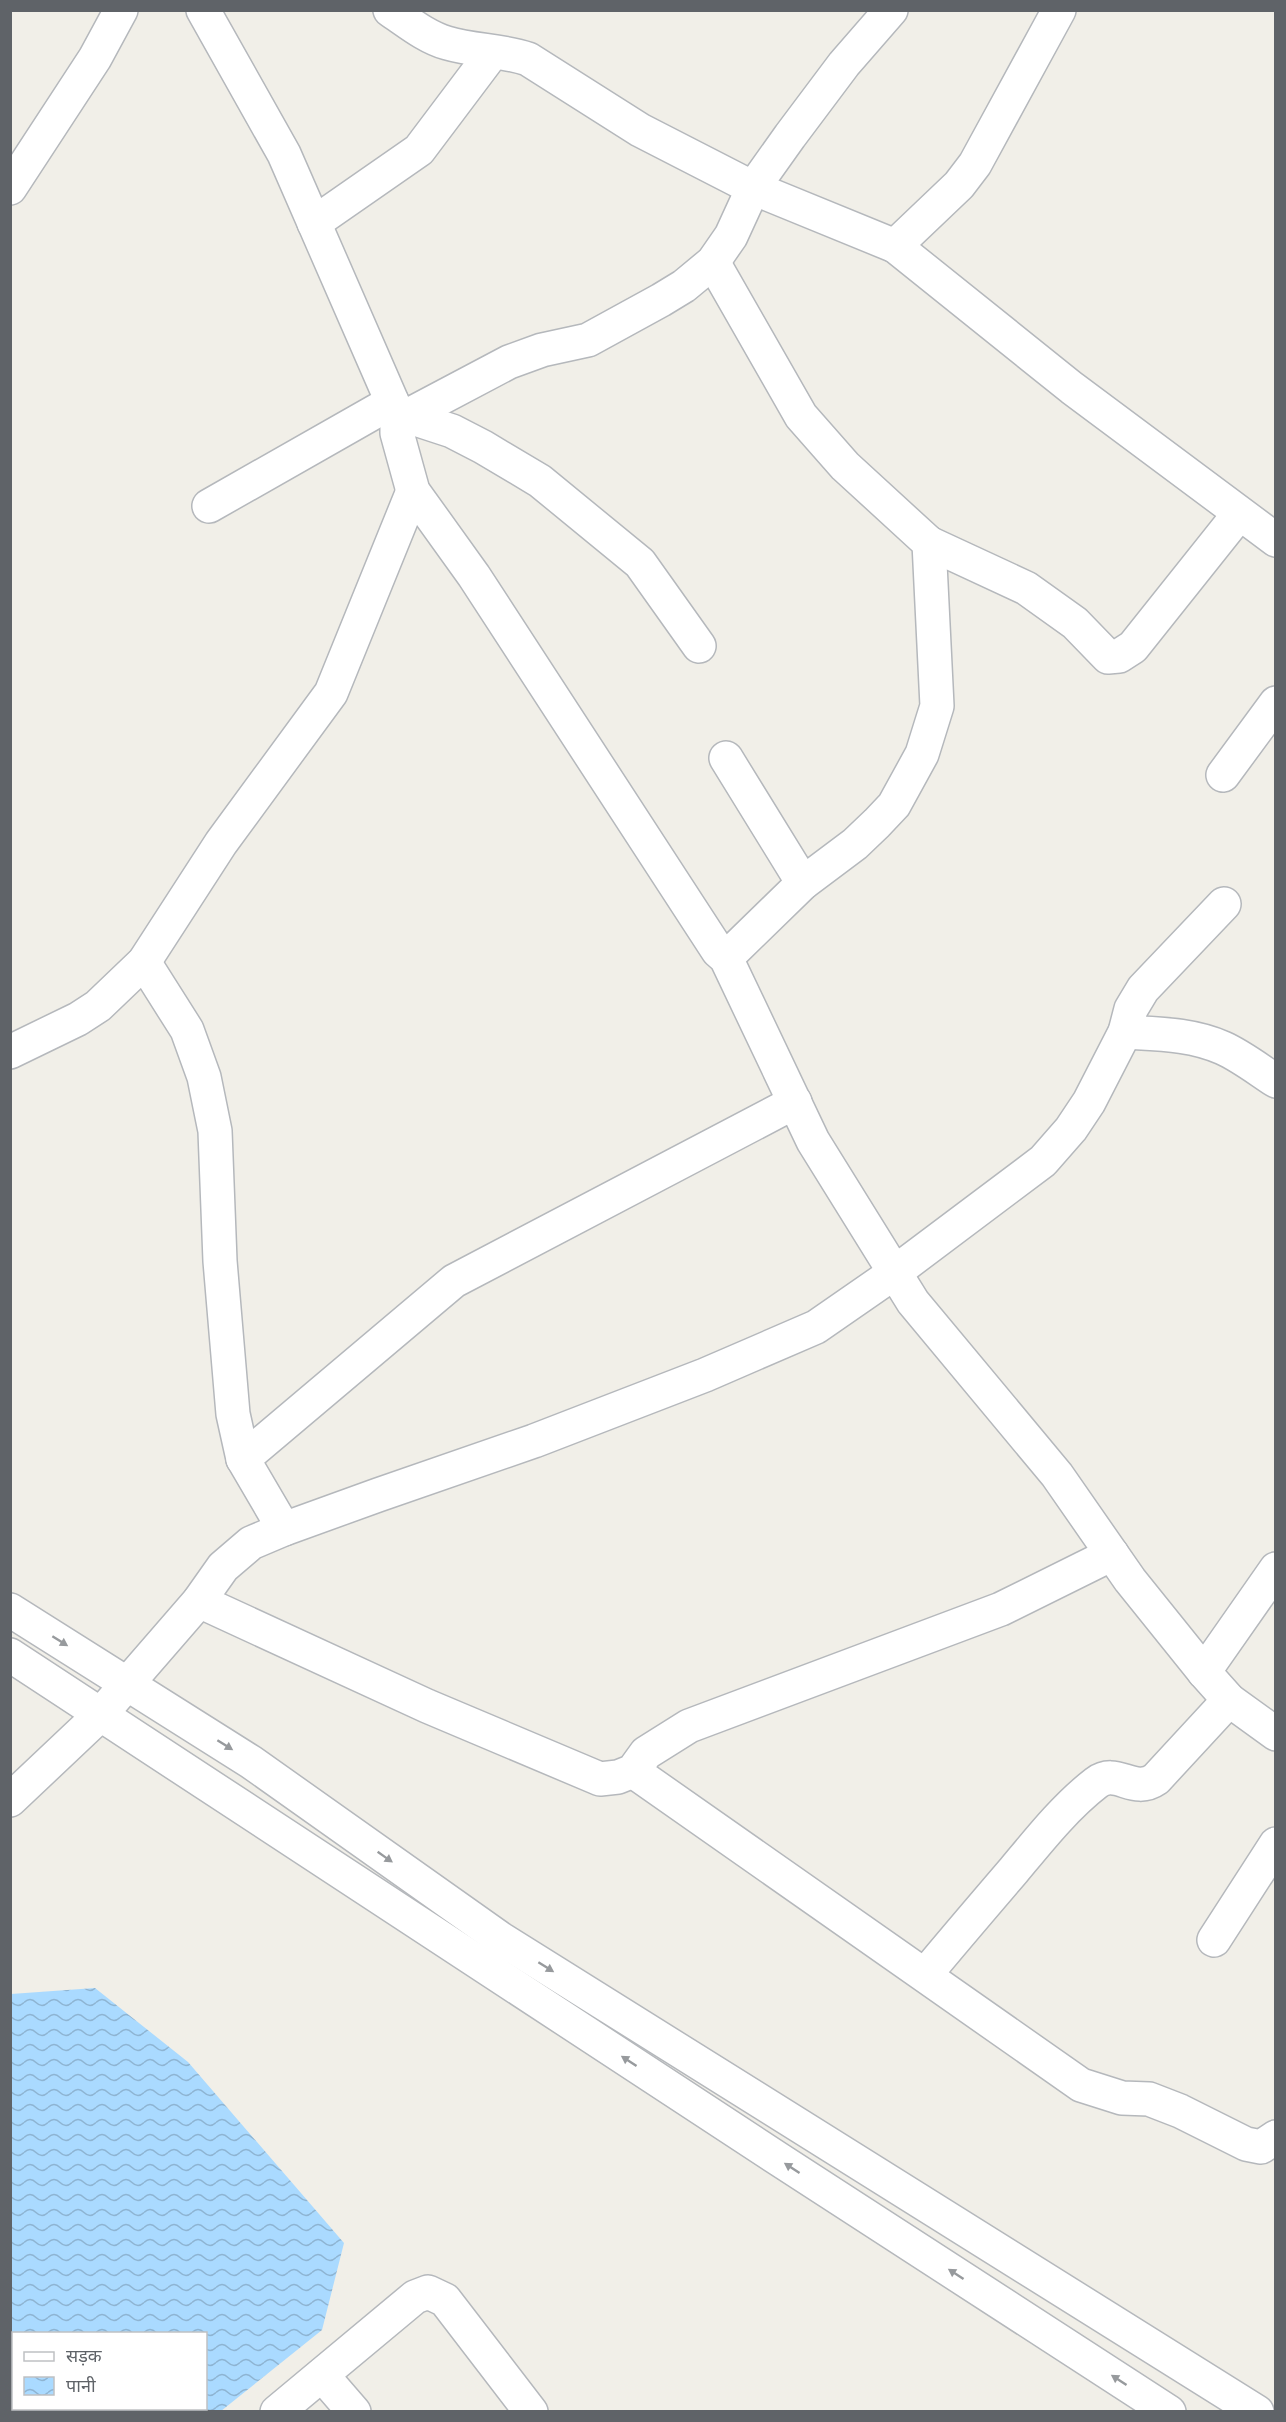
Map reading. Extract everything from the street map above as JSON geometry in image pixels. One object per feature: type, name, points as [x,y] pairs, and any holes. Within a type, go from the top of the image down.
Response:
[{"type":"street","points":[[10,188],[95,58],[120,10]]},
{"type":"street","points":[[203,10],[284,154],[398,411],[397,433],[413,490],[474,576],[718,951],[726,958],[813,1141],[894,1273],[914,1302],[1057,1474],[1130,1580],[1204,1672],[1229,1700],[1275,1734]]},
{"type":"street","points":[[390,10],[415,27],[444,42],[492,53],[511,53],[528,59],[640,130],[753,188],[896,246],[1072,388],[1275,540]]},
{"type":"street","points":[[209,506],[398,411],[509,362],[542,350],[588,340],[684,286],[713,262],[730,236],[753,188],[844,64],[891,10]]},
{"type":"street","points":[[896,246],[958,185],[975,164],[1059,10]]},
{"type":"street","points":[[314,222],[419,150],[492,53]]},
{"type":"street","points":[[713,262],[801,416],[845,466],[928,543],[1026,588],[1075,623],[1108,657],[1119,656],[1133,647],[1239,514]]},
{"type":"street","points":[[398,411],[452,431],[540,481],[640,563],[699,646]]},
{"type":"street","points":[[10,1052],[78,1019],[98,1006],[144,962],[221,843],[331,693],[413,490]]},
{"type":"street","points":[[726,958],[803,883],[855,844],[877,823],[894,805],[922,754],[937,706],[928,543]]},
{"type":"street","points":[[1223,775],[1275,702]]},
{"type":"street","points":[[726,758],[803,883]]},
{"type":"street","points":[[10,1800],[101,1714],[199,1601],[223,1567],[251,1543],[284,1529],[534,1441],[705,1375],[816,1327],[894,1273],[1043,1161],[1071,1129],[1089,1101],[1125,1032],[1131,1008],[1143,989],[1224,904]]},
{"type":"street","points":[[144,962],[187,1030],[204,1077],[215,1131],[220,1262],[233,1414],[243,1459],[284,1529]]},
{"type":"street","points":[[1125,1032],[1180,1036],[1225,1048],[1275,1081]]},
{"type":"street","points":[[243,1459],[454,1281],[795,1102]]},
{"type":"street","points":[[199,1601],[427,1706],[600,1779],[633,1772],[646,1754],[689,1726],[1001,1609],[1112,1554]]},
{"type":"street","points":[[1204,1672],[1275,1569]]},
{"type":"street","points":[[10,1610],[251,1762],[501,1939],[1257,2412]]},
{"type":"street","points":[[10,1655],[770,2154],[1169,2412]]},
{"type":"street","points":[[925,1975],[1046,1832],[1098,1782],[1110,1778],[1124,1780],[1137,1786],[1149,1784],[1229,1700]]},
{"type":"street","points":[[633,1772],[1081,2085],[1122,2098],[1149,2099],[1180,2111],[1246,2144],[1261,2147],[1275,2137]]},
{"type":"street","points":[[1214,1940],[1275,1844]]},
{"type":"street","points":[[277,2412],[415,2296],[428,2292],[445,2300],[531,2412]]},
{"type":"street","points":[[322,2375],[354,2412]]},
{"type":"water","points":[[95,1988],[188,2062],[344,2243],[322,2330],[221,2411],[11,2411],[11,1994]]}]
